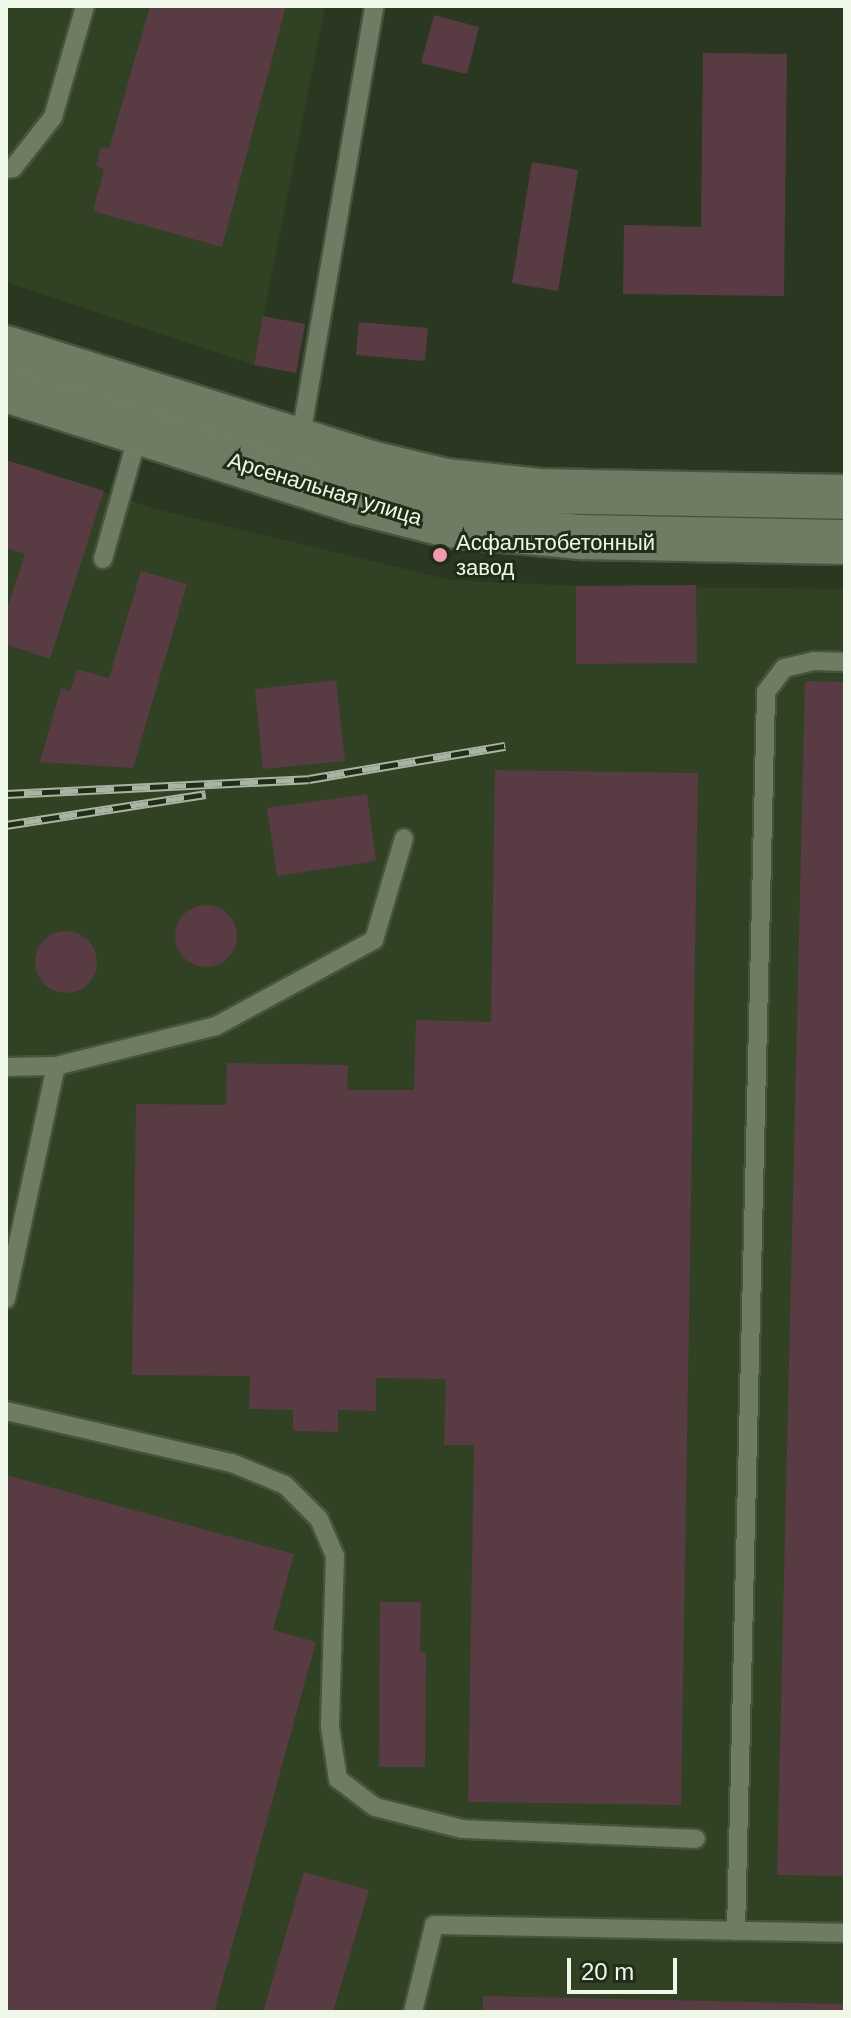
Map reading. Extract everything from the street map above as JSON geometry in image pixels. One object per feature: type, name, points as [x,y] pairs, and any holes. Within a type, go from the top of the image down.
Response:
[{"type":"street","name":"Арсенальная улица","points":[[6,348],[145,413],[294,460],[539,491],[845,497]]},
{"type":"street","name":"Арсенальная улица","points":[[6,390],[145,413]]},
{"type":"street","name":"Арсенальная улица","points":[[294,460],[357,502],[448,525],[581,537],[845,542]]},
{"type":"lane","points":[[6,169],[13,168],[53,117],[85,6]]},
{"type":"lane","points":[[294,460],[374,6]]},
{"type":"lane","points":[[103,559],[145,413]]},
{"type":"lane","points":[[736,1931],[766,692],[784,668],[814,661],[845,662]]},
{"type":"lane","points":[[6,1047],[9,1067],[56,1066],[216,1026],[374,940],[404,838]]},
{"type":"lane","points":[[6,1299],[56,1066]]},
{"type":"lane","points":[[6,1411],[232,1463],[285,1485],[319,1519],[335,1556],[330,1727],[338,1779],[375,1807],[462,1829],[696,1839]]},
{"type":"lane","points":[[413,2012],[434,1925],[845,1933]]},
{"type":"shaded area","points":[[6,6],[325,6],[254,365],[6,282]]},
{"type":"shaded area","points":[[6,460],[155,509],[451,580],[576,586],[845,589],[845,2012],[6,2012]]},
{"type":"building","points":[[150,6],[286,6],[222,247],[93,211],[104,169],[96,166],[101,147],[109,149]]},
{"type":"building","points":[[434,15],[479,27],[467,74],[421,63]]},
{"type":"building","points":[[703,53],[787,54],[784,296],[623,294],[624,225],[701,227]]},
{"type":"building","points":[[532,162],[578,170],[558,291],[512,283]]},
{"type":"building","points":[[263,316],[305,324],[296,373],[254,365]]},
{"type":"building","points":[[359,322],[428,328],[425,361],[356,355]]},
{"type":"building","points":[[6,460],[104,491],[50,659],[6,644],[6,612],[25,554],[6,548]]},
{"type":"building","points":[[141,571],[187,584],[133,768],[40,762],[61,688],[70,691],[77,669],[109,678]]},
{"type":"building","points":[[696,585],[697,663],[576,664],[576,586]]},
{"type":"building","points":[[336,680],[345,761],[263,769],[255,689]]},
{"type":"building","points":[[805,681],[845,682],[845,1876],[777,1875]]},
{"type":"building","points":[[495,770],[698,773],[681,1805],[468,1802],[474,1445],[444,1445],[446,1379],[376,1378],[376,1411],[338,1410],[338,1432],[293,1431],[293,1410],[249,1409],[250,1376],[132,1375],[136,1104],[226,1105],[227,1063],[348,1065],[347,1090],[414,1090],[416,1020],[491,1022]]},
{"type":"building","points":[[367,794],[376,861],[277,876],[267,808]]},
{"type":"building","points":[[206,905],[218,907],[228,914],[235,924],[235,948],[228,958],[218,965],[206,967],[194,965],[184,958],[177,948],[175,936],[177,924],[184,914],[194,907]]},
{"type":"building","points":[[66,931],[78,933],[88,940],[95,950],[95,974],[88,984],[78,991],[66,993],[54,991],[44,984],[37,974],[35,962],[37,950],[44,940],[54,933]]},
{"type":"building","points":[[6,1475],[294,1554],[273,1630],[316,1642],[214,2012],[6,2012]]},
{"type":"building","points":[[380,1602],[421,1602],[420,1652],[426,1653],[425,1767],[379,1767]]},
{"type":"building","points":[[304,1872],[369,1890],[333,2012],[263,2012]]},
{"type":"building","points":[[483,1996],[845,2004],[845,2012],[483,2012]]},
{"type":"railway","points":[[6,794],[309,779],[505,746]]},
{"type":"railway","points":[[6,825],[206,794]]},
{"type":"place","name":"Асфальтобетонный завод","points":[[440,555]]}]
